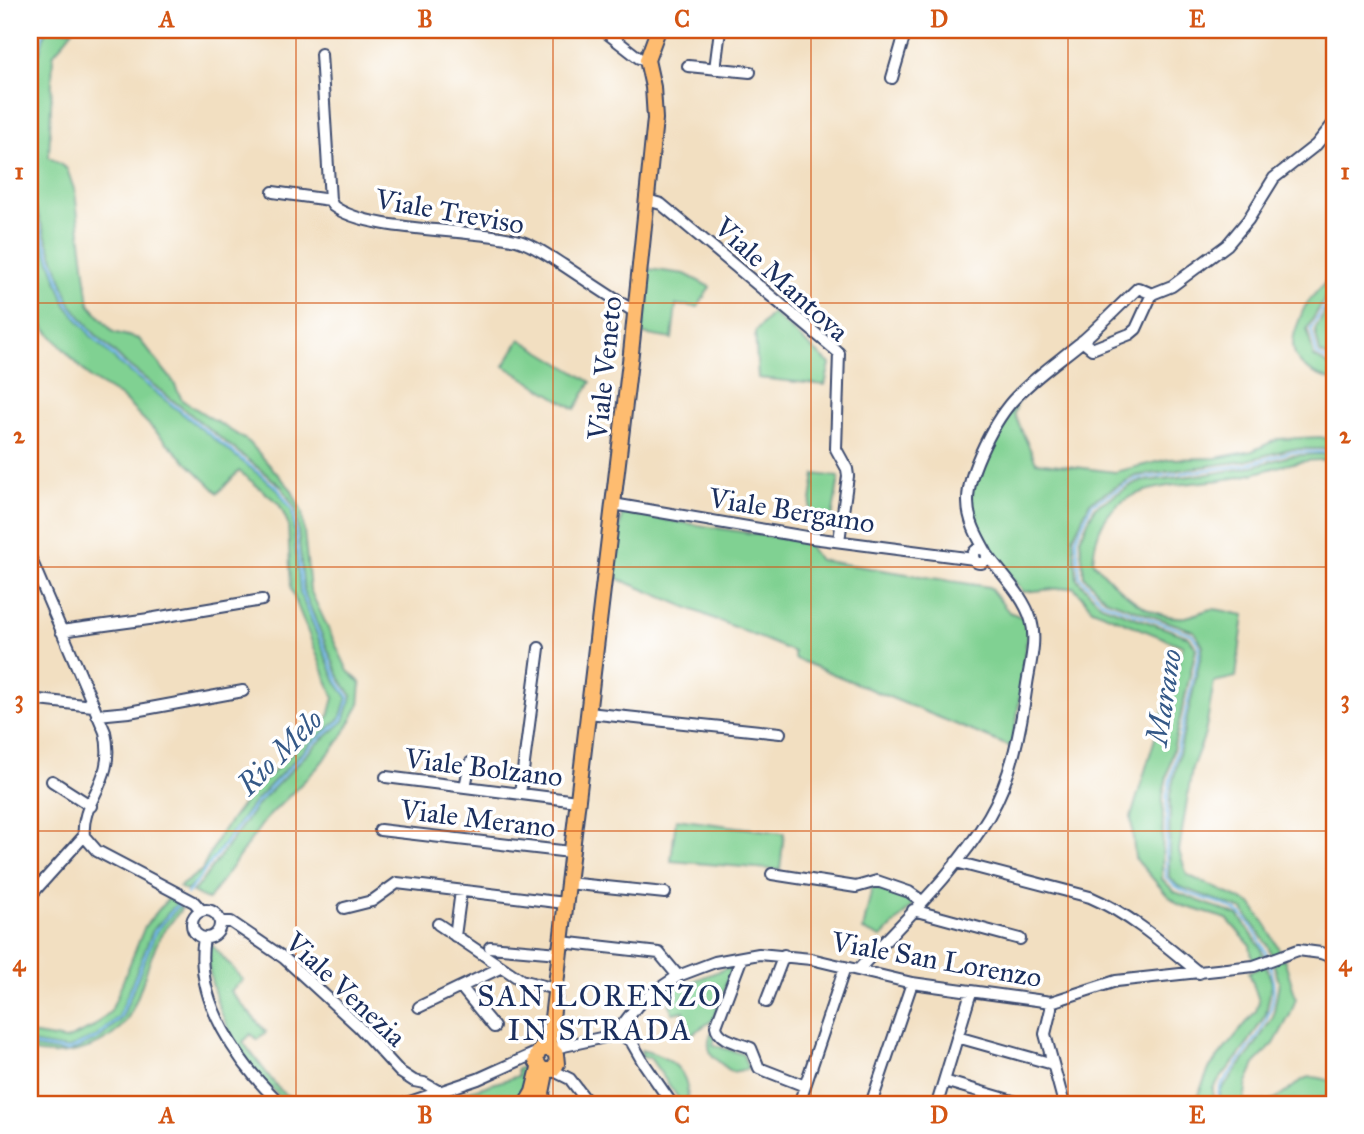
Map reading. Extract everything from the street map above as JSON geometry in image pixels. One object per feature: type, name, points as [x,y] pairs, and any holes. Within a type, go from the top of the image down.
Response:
[{"type":"main road","points":[[647,60],[658,30]]},
{"type":"main road","name":"Viale Veneto","points":[[547,1055],[647,200],[655,119],[653,87],[647,60]]},
{"type":"main road","points":[[526,1104],[547,1055]]},
{"type":"main road","points":[[544,1104],[542,1093],[547,1055]]},
{"type":"street","points":[[603,30],[639,58],[647,60]]},
{"type":"street","points":[[715,69],[720,30]]},
{"type":"street","points":[[892,78],[906,30]]},
{"type":"street","points":[[321,54],[330,200]]},
{"type":"street","points":[[688,66],[750,72]]},
{"type":"street","points":[[1082,341],[1092,349],[1136,329],[1152,294],[1172,286],[1227,245],[1248,220],[1274,178],[1316,145],[1334,123]]},
{"type":"street","name":"Viale Treviso","points":[[273,192],[330,200],[338,210],[377,222],[486,234],[519,241],[548,256],[635,312]]},
{"type":"street","name":"Viale Mantova","points":[[647,200],[662,204],[839,353],[836,449],[848,476],[839,541]]},
{"type":"street","points":[[858,970],[956,862],[990,814],[1013,755],[1023,720],[1033,647],[1033,625],[1026,608],[996,566],[978,555],[969,514],[972,473],[999,421],[1016,396],[1082,341],[1138,288],[1152,294]]},
{"type":"street","name":"Viale Bergamo","points":[[613,504],[839,541],[978,555]]},
{"type":"street","points":[[30,557],[105,733],[108,757],[102,782],[83,827],[84,836],[97,851],[215,914],[220,922],[216,934],[204,939]]},
{"type":"street","points":[[61,631],[149,620],[262,600]]},
{"type":"street","points":[[520,794],[539,648]]},
{"type":"street","points":[[30,699],[95,710],[129,712],[243,691]]},
{"type":"street","points":[[588,713],[780,733]]},
{"type":"street","points":[[465,787],[470,763]]},
{"type":"street","name":"Viale Bolzano","points":[[386,777],[577,801]]},
{"type":"street","points":[[52,781],[91,806]]},
{"type":"street","name":"Viale Merano","points":[[380,830],[570,852]]},
{"type":"street","points":[[30,896],[84,836]]},
{"type":"street","points":[[956,862],[1104,903],[1199,972]]},
{"type":"street","points":[[772,874],[856,887],[877,881],[909,892],[922,901]]},
{"type":"street","points":[[344,908],[372,901],[397,883],[565,903]]},
{"type":"street","points":[[567,883],[665,893]]},
{"type":"street","points":[[455,936],[461,891]]},
{"type":"street","points":[[198,907],[192,927],[196,934],[204,939]]},
{"type":"street","points":[[914,910],[1020,940]]},
{"type":"street","name":"Viale Venezia","points":[[220,922],[231,922],[284,958],[358,1027],[400,1072],[440,1092]]},
{"type":"street","points":[[438,924],[521,980],[555,989]]},
{"type":"street","points":[[204,939],[203,973],[224,1031],[243,1063],[281,1104]]},
{"type":"street","points":[[490,947],[659,953],[678,976]]},
{"type":"street","name":"Viale San Lorenzo","points":[[617,1032],[644,1000],[678,976],[705,966],[760,954],[784,955],[912,983],[1051,1002],[1116,981],[1254,966],[1298,950],[1334,958]]},
{"type":"street","points":[[766,1002],[784,955]]},
{"type":"street","points":[[742,957],[716,1026],[717,1032],[751,1048],[759,1068],[805,1086]]},
{"type":"street","points":[[419,1007],[502,967]]},
{"type":"street","points":[[799,1104],[845,967]]},
{"type":"street","points":[[871,1104],[912,983]]},
{"type":"street","points":[[461,987],[494,1027]]},
{"type":"street","points":[[937,1104],[971,992]]},
{"type":"street","points":[[1051,1002],[1045,1034],[1064,1104]]},
{"type":"street","points":[[404,1104],[519,1061],[547,1055],[559,1047],[610,1036],[617,1032],[631,1041],[673,1104]]},
{"type":"street","points":[[957,1037],[1053,1064]]},
{"type":"street","points":[[547,1055],[589,1104]]},
{"type":"street","points":[[944,1080],[991,1100],[1023,1104]]},
{"type":"green space","points":[[46,30],[73,30],[53,55],[49,157],[67,169],[75,192],[89,304],[113,332],[139,339],[173,381],[182,400],[249,442],[291,489],[302,512],[310,590],[348,671],[361,683],[359,706],[340,740],[317,768],[265,820],[208,900],[192,892],[258,804],[315,746],[344,721],[352,696],[340,679],[304,592],[296,510],[281,486],[123,361],[94,333],[70,303],[30,193],[30,101],[33,75]]},
{"type":"green space","points":[[30,206],[66,305],[91,336],[120,364],[277,489],[292,511],[300,593],[336,682],[347,697],[340,719],[311,743],[255,801],[197,881],[186,891],[179,887],[202,870],[219,836],[248,797],[329,716],[334,698],[291,589],[288,523],[279,504],[239,471],[218,493],[121,397],[91,379],[30,312]]},
{"type":"green space","points":[[648,269],[685,274],[710,287],[698,307],[676,305],[672,339],[642,334]]},
{"type":"green space","points":[[1334,270],[1334,283],[1307,329],[1314,357],[1334,368],[1334,381],[1306,368],[1295,356],[1293,347],[1297,326],[1305,307]]},
{"type":"green space","points":[[1334,296],[1334,360],[1320,353],[1315,330]]},
{"type":"green space","points":[[772,313],[830,364],[825,385],[758,378],[755,332]]},
{"type":"green space","points":[[520,339],[591,382],[575,409],[504,366]]},
{"type":"green space","points":[[1019,399],[1014,414],[1036,462],[1115,472],[1169,459],[1216,458],[1252,451],[1278,439],[1320,437],[1334,440],[1334,449],[1289,449],[1245,461],[1135,476],[1090,502],[1073,538],[1077,579],[1101,605],[1189,637],[1196,648],[1163,794],[1162,879],[1175,892],[1239,916],[1261,948],[1264,960],[1253,964],[1250,945],[1227,919],[1180,905],[1166,894],[1135,858],[1131,817],[1183,646],[1092,609],[1074,587],[1024,592],[999,562],[979,530],[972,505],[975,479],[987,450]]},
{"type":"green space","points":[[1334,455],[1334,461],[1308,461],[1234,478],[1142,492],[1124,501],[1109,514],[1098,534],[1093,561],[1133,600],[1158,613],[1185,617],[1212,609],[1244,615],[1236,677],[1214,682],[1205,734],[1192,768],[1179,851],[1187,875],[1251,904],[1281,953],[1272,957],[1268,946],[1243,910],[1178,886],[1169,877],[1170,795],[1203,646],[1194,631],[1105,599],[1084,576],[1080,539],[1095,507],[1137,482],[1208,474],[1246,468],[1290,456]]},
{"type":"green space","points":[[815,474],[839,477],[831,525],[808,521]]},
{"type":"green space","points":[[622,513],[806,542],[819,560],[989,587],[1009,612],[1029,620],[1011,747],[794,658],[794,652],[614,577]]},
{"type":"green space","points":[[676,819],[784,833],[780,870],[671,861]]},
{"type":"green space","points":[[872,887],[909,898],[913,902],[881,938],[863,930]]},
{"type":"green space","points":[[171,895],[180,900],[153,930],[119,1016],[97,1036],[67,1049],[30,1043],[30,1034],[66,1040],[92,1028],[111,1011],[145,926]]},
{"type":"green space","points":[[178,907],[182,908],[157,944],[127,1019],[119,1029],[96,1045],[67,1053],[99,1039],[122,1018],[156,932]]},
{"type":"green space","points":[[212,945],[243,980],[230,991],[266,1032],[257,1040],[251,1034],[243,1042],[278,1088],[298,1104],[289,1104],[272,1089],[243,1054],[232,1035],[214,992],[209,970],[207,948]]},
{"type":"green space","points":[[1284,958],[1296,998],[1274,1044],[1256,1062],[1247,1082],[1244,1101],[1270,1100],[1303,1080],[1314,1077],[1334,1082],[1334,1104],[1330,1096],[1310,1104],[1220,1104],[1220,1091],[1252,1050],[1273,1017],[1279,982],[1273,962]]},
{"type":"green space","points":[[1266,965],[1272,983],[1266,1014],[1246,1046],[1213,1088],[1213,1104],[1194,1104],[1210,1067],[1256,1011],[1259,1001],[1249,972]]},
{"type":"green space","points":[[732,966],[714,1019],[689,1036],[684,1011],[672,1013],[667,991]]},
{"type":"green space","points":[[711,1033],[715,1038],[713,1045],[743,1054],[748,1069],[732,1072],[717,1060],[710,1051]]},
{"type":"green space","points":[[30,1047],[67,1053],[42,1053],[30,1051]]},
{"type":"green space","points":[[641,1050],[670,1061],[683,1074],[688,1092],[687,1104],[679,1104],[681,1102],[650,1058],[642,1057]]},
{"type":"green space","points":[[529,1068],[532,1071],[525,1099],[510,1104],[428,1104],[518,1076],[517,1069]]},
{"type":"waterway","name":"Rio Melo","points":[[30,81],[44,30]]},
{"type":"waterway","name":"Rio Melo","points":[[30,202],[68,304],[92,335],[121,363],[278,488],[293,511],[302,593],[338,681],[349,697],[342,720],[313,744],[256,803],[187,894]]},
{"type":"waterway","name":"Marano","points":[[1334,290],[1311,329],[1317,355],[1334,364]]},
{"type":"waterway","name":"Marano","points":[[1268,959],[1252,927],[1243,916],[1221,904],[1192,895],[1166,878],[1167,795],[1200,647],[1192,634],[1103,602],[1080,577],[1076,539],[1092,504],[1136,479],[1245,465],[1290,452],[1334,452]]},
{"type":"waterway","name":"Rio Melo","points":[[30,1045],[67,1051],[98,1037],[120,1017],[155,931],[183,899]]},
{"type":"waterway","name":"Marano","points":[[1217,1104],[1222,1084],[1260,1032],[1271,1007],[1273,980],[1270,965]]},
{"type":"waterway","name":"Marano","points":[[1318,1104],[1328,1100],[1330,1104]]},
{"type":"district","name":"SAN LORENZO IN STRADA","points":[[600,1013]]}]
